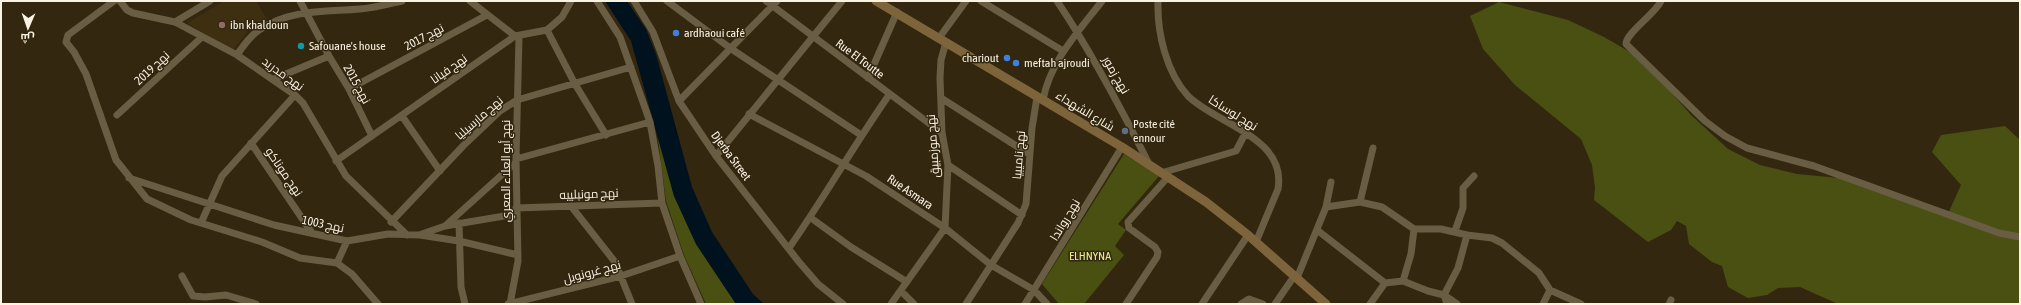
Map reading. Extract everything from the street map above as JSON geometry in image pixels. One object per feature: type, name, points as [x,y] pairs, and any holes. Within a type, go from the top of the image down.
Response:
[{"type":"main road","name":"شارع الشهداء","points":[[876,1],[897,12],[1122,147],[1206,202],[1248,235],[1326,304]]},
{"type":"street","points":[[114,1],[68,35],[66,42],[74,52],[86,74],[116,160],[147,199],[166,209],[201,223],[237,233],[300,258],[337,263],[352,274],[378,304]]},
{"type":"street","name":"نهج مدريد","points":[[120,1],[127,10],[133,13],[175,22],[237,55],[274,79],[295,95],[303,103],[346,176],[391,222],[407,235]]},
{"type":"street","points":[[175,22],[210,1]]},
{"type":"street","name":"نهج 2015","points":[[300,1],[329,56],[349,89],[372,136]]},
{"type":"street","points":[[237,55],[249,38],[259,30],[283,19],[306,12],[360,9],[402,1]]},
{"type":"street","points":[[470,1],[517,37]]},
{"type":"street","name":"نهج فيانا","points":[[336,161],[517,37],[547,30],[562,17],[571,1]]},
{"type":"street","points":[[597,1],[620,37],[650,122],[658,166],[662,203],[680,256],[701,304]]},
{"type":"street","name":"Djerba Street","points":[[634,1],[646,18],[653,32],[679,101],[716,156],[818,284],[843,304]]},
{"type":"street","points":[[667,1],[730,48],[861,135]]},
{"type":"street","name":"Rue El Toutte","points":[[766,1],[775,3],[889,95],[942,133]]},
{"type":"street","points":[[716,156],[842,1]]},
{"type":"street","points":[[942,40],[966,1]]},
{"type":"street","points":[[981,1],[1063,51]]},
{"type":"street","name":"نهج زمور","points":[[1057,1],[1078,32],[1117,100],[1149,164]]},
{"type":"street","points":[[1040,98],[1063,51],[1102,1]]},
{"type":"street","name":"نهج لوساكا","points":[[1158,1],[1159,23],[1165,51],[1176,80],[1188,95],[1196,102],[1246,132],[1270,156],[1279,176],[1275,199],[1256,242]]},
{"type":"street","points":[[1661,1],[1657,9],[1628,37],[1626,44],[1705,121],[1725,136],[1747,148],[1814,166],[1999,233],[2020,237]]},
{"type":"street","points":[[679,101],[775,3]]},
{"type":"street","points":[[868,78],[897,12]]},
{"type":"street","name":"نهج 2017","points":[[349,89],[487,15]]},
{"type":"street","points":[[547,30],[575,84],[606,135]]},
{"type":"street","name":"نهج 2019","points":[[117,115],[202,37]]},
{"type":"street","name":"نهج أبو العلاء المعري","points":[[509,304],[518,255],[516,211],[517,37]]},
{"type":"street","name":"نهج موزمبيق","points":[[942,40],[942,133],[948,165],[946,228]]},
{"type":"street","points":[[274,79],[329,56]]},
{"type":"street","name":"نهج مارسيليا","points":[[391,222],[464,145],[500,111],[517,100],[631,68]]},
{"type":"street","name":"نهج موناكو","points":[[201,223],[222,176],[295,95]]},
{"type":"street","points":[[789,248],[811,218],[845,164],[861,135],[889,95]]},
{"type":"street","points":[[941,98],[1030,154]]},
{"type":"street","name":"نهج ناميبيا","points":[[966,304],[1022,214],[1027,200],[1030,154],[1040,98]]},
{"type":"street","name":"Rue Asmara","points":[[749,114],[866,176],[946,228],[990,265],[1034,290],[1047,304]]},
{"type":"street","points":[[402,116],[440,171]]},
{"type":"street","points":[[445,226],[516,160],[650,122]]},
{"type":"street","points":[[1126,304],[1157,257],[1158,252],[1129,228],[1128,222],[1164,175],[1236,151],[1246,132]]},
{"type":"street","name":"نهج موناكو","points":[[251,143],[312,233]]},
{"type":"street","name":"نهج رواندا","points":[[1025,304],[1122,147]]},
{"type":"street","points":[[1360,202],[1373,148]]},
{"type":"street","points":[[948,165],[1022,214]]},
{"type":"street","points":[[1455,231],[1463,208],[1463,188],[1474,176]]},
{"type":"street","name":"نهج 1003","points":[[130,178],[274,225],[347,241],[388,234],[419,235],[445,226],[516,211]]},
{"type":"street","points":[[1274,304],[1296,276],[1326,207],[1331,182]]},
{"type":"street","points":[[1326,207],[1360,202],[1382,207],[1414,229],[1433,228],[1455,231],[1467,235],[1483,236],[1502,243],[1539,274],[1550,290],[1581,304]]},
{"type":"street","name":"نهج مونبلييه","points":[[516,211],[572,206],[662,203]]},
{"type":"street","points":[[572,206],[615,262],[632,304]]},
{"type":"street","points":[[811,218],[851,247],[907,282]]},
{"type":"street","points":[[459,223],[461,287],[465,304]]},
{"type":"street","points":[[891,304],[946,228]]},
{"type":"street","points":[[1403,281],[1411,254],[1414,229]]},
{"type":"street","points":[[1317,230],[1385,283],[1403,281],[1428,291],[1444,294],[1457,304]]},
{"type":"street","points":[[419,235],[460,241],[518,255]]},
{"type":"street","points":[[1202,304],[1248,235]]},
{"type":"street","points":[[1447,304],[1444,294],[1458,268],[1467,235]]},
{"type":"street","points":[[337,263],[347,241]]},
{"type":"street","name":"نهج غرونوبل","points":[[509,304],[621,276],[680,256]]},
{"type":"street","points":[[182,276],[193,296],[205,297],[226,295],[256,304]]},
{"type":"street","points":[[1370,304],[1385,283]]},
{"type":"street","points":[[1543,304],[1550,290]]},
{"type":"street","points":[[900,291],[914,304]]},
{"type":"street","points":[[1241,304],[1249,300],[1263,304]]},
{"type":"shaded area","name":"ibn khaldoun","points":[[224,1],[256,1],[267,19],[250,27],[233,51],[187,23]]},
{"type":"green space","points":[[1499,2],[1568,20],[1604,37],[1635,55],[1663,83],[1691,115],[1728,149],[1760,165],[1797,174],[1839,178],[1947,216],[1961,185],[1932,152],[1941,135],[2005,126],[2020,140],[2020,304],[1838,304],[1800,287],[1778,288],[1767,295],[1748,298],[1728,287],[1722,266],[1712,262],[1689,244],[1686,226],[1677,221],[1671,230],[1648,242],[1594,200],[1595,188],[1592,165],[1581,139],[1515,85],[1483,49],[1470,16]]},
{"type":"green space","points":[[658,138],[674,196],[696,244],[736,304],[706,304],[684,255],[666,201]]},
{"type":"green space","name":"ELHNYNA","points":[[1124,154],[1159,176],[1118,224],[1126,230],[1115,246],[1124,255],[1084,304],[1059,304],[1042,284]]},
{"type":"water","points":[[605,1],[627,1],[646,29],[656,54],[692,187],[712,232],[753,294],[764,304],[736,304],[696,244],[674,196],[631,41]]},
{"type":"place","name":"ibn khaldoun","points":[[222,25]]},
{"type":"place","name":"ardhaoui café","points":[[676,33]]},
{"type":"place","name":"Safouane's house","points":[[301,46]]},
{"type":"place","name":"chariout","points":[[1007,58]]},
{"type":"place","name":"meftah ajroudi","points":[[1016,63]]},
{"type":"place","name":"Poste cité ennour","points":[[1125,131]]}]
